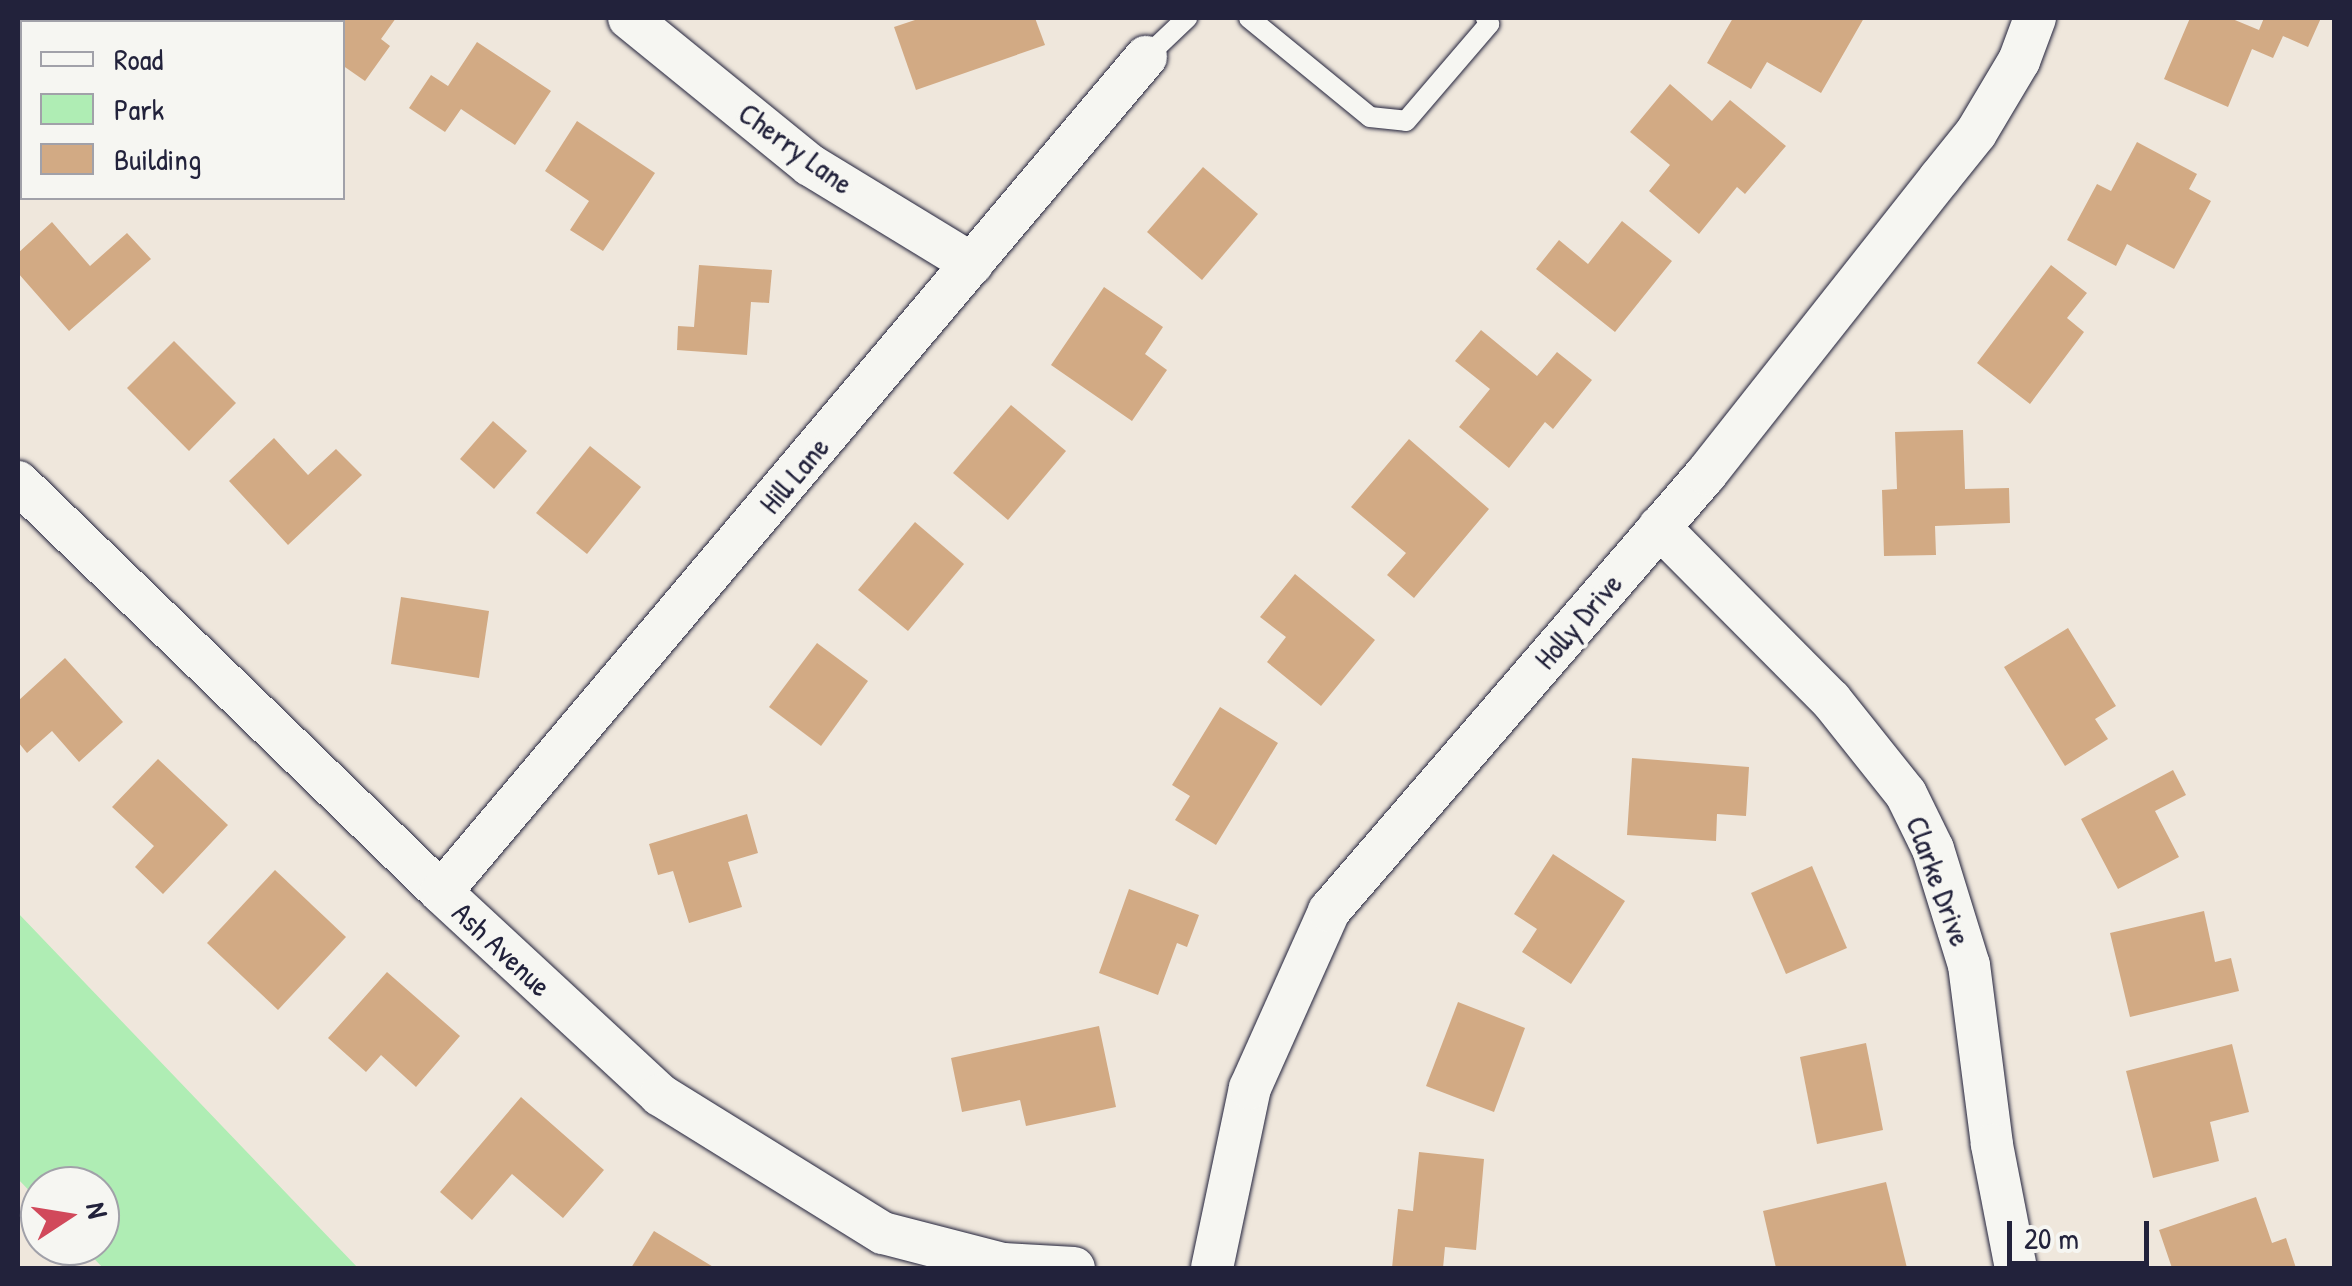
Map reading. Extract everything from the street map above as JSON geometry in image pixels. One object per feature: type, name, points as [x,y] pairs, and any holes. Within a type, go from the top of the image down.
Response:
[{"type":"street","name":"Cherry Lane","points":[[629,18],[810,165],[972,264]]},
{"type":"street","name":"Holly Drive","points":[[1212,1268],[1250,1088],[1329,912],[1659,527],[1976,133],[2019,61],[2035,18]]},
{"type":"street","name":"Hill Lane","points":[[442,892],[1146,57]]},
{"type":"street","name":"Ash Avenue","points":[[18,482],[442,892],[660,1096],[883,1233],[1003,1264],[1074,1268]]},
{"type":"street","name":"Clarke Drive","points":[[1659,527],[1832,700],[1906,794],[1933,849],[1969,965],[1995,1160],[2016,1268]]},
{"type":"lane","points":[[1146,57],[1187,18]]},
{"type":"lane","points":[[1249,18],[1370,117],[1406,122],[1491,20]]},
{"type":"green space","points":[[18,913],[358,1268],[103,1268],[120,1266],[120,1166],[20,1166],[18,1179]]},
{"type":"building","points":[[396,18],[381,39],[390,46],[365,81],[345,67],[343,20]]},
{"type":"building","points":[[921,18],[1035,18],[1045,45],[916,90],[894,27]]},
{"type":"building","points":[[1733,18],[1864,18],[1821,93],[1767,62],[1751,89],[1707,63]]},
{"type":"building","points":[[2190,18],[2230,18],[2259,30],[2264,18],[2321,18],[2308,47],[2283,36],[2273,58],[2252,49],[2228,107],[2164,79]]},
{"type":"building","points":[[477,42],[551,91],[515,145],[461,109],[445,132],[409,108],[431,75],[448,86]]},
{"type":"building","points":[[1670,84],[1712,121],[1730,100],[1786,146],[1745,194],[1737,187],[1699,234],[1649,191],[1670,165],[1630,132]]},
{"type":"building","points":[[577,121],[655,173],[603,251],[570,230],[589,201],[545,171]]},
{"type":"building","points":[[2137,142],[2197,174],[2189,189],[2211,201],[2174,269],[2127,244],[2116,266],[2067,240],[2097,184],[2111,191]]},
{"type":"building","points":[[1203,167],[1258,214],[1202,280],[1147,232]]},
{"type":"building","points":[[1622,221],[1672,261],[1615,332],[1536,269],[1559,240],[1588,264]]},
{"type":"building","points":[[52,222],[90,266],[127,233],[151,259],[69,331],[18,273],[18,253]]},
{"type":"building","points":[[699,265],[772,270],[769,303],[751,302],[747,355],[677,350],[678,326],[694,327]]},
{"type":"building","points":[[2051,265],[2087,293],[2067,318],[2084,332],[2030,404],[1977,363]]},
{"type":"building","points":[[1104,287],[1163,327],[1145,354],[1167,370],[1132,421],[1051,365]]},
{"type":"building","points":[[1481,330],[1537,376],[1557,352],[1592,380],[1553,429],[1545,422],[1509,468],[1459,427],[1490,389],[1455,361]]},
{"type":"building","points":[[174,341],[236,403],[189,451],[127,388]]},
{"type":"building","points":[[1011,405],[1066,451],[1008,520],[953,473]]},
{"type":"building","points":[[493,421],[527,451],[494,489],[460,459]]},
{"type":"building","points":[[1963,430],[1965,489],[2009,488],[2010,523],[1935,526],[1936,555],[1884,556],[1882,490],[1897,489],[1895,432]]},
{"type":"building","points":[[274,438],[308,475],[336,449],[362,475],[288,545],[229,481]]},
{"type":"building","points":[[1409,439],[1489,509],[1414,598],[1387,575],[1406,553],[1351,507]]},
{"type":"building","points":[[590,446],[641,487],[587,554],[536,513]]},
{"type":"building","points":[[915,522],[964,564],[908,631],[858,590]]},
{"type":"building","points":[[1295,574],[1375,640],[1321,706],[1267,662],[1286,637],[1260,617]]},
{"type":"building","points":[[401,597],[489,611],[479,678],[391,664]]},
{"type":"building","points":[[2068,628],[2116,706],[2095,719],[2108,739],[2065,766],[2004,667]]},
{"type":"building","points":[[817,643],[868,681],[821,746],[769,707]]},
{"type":"building","points":[[65,658],[123,722],[79,762],[52,731],[27,753],[18,742],[18,701]]},
{"type":"building","points":[[1220,707],[1278,743],[1216,845],[1175,820],[1190,796],[1172,785]]},
{"type":"building","points":[[1632,758],[1749,767],[1746,816],[1717,814],[1716,841],[1627,835]]},
{"type":"building","points":[[158,759],[228,825],[163,894],[135,867],[154,846],[112,807]]},
{"type":"building","points":[[2173,770],[2186,795],[2155,811],[2179,857],[2118,889],[2081,819]]},
{"type":"building","points":[[747,814],[758,853],[728,862],[742,907],[689,923],[673,871],[658,875],[649,844]]},
{"type":"building","points":[[1553,854],[1625,901],[1571,984],[1522,952],[1537,929],[1514,914]]},
{"type":"building","points":[[1812,866],[1847,948],[1786,974],[1751,893]]},
{"type":"building","points":[[275,870],[346,937],[278,1010],[207,943]]},
{"type":"building","points":[[1129,889],[1199,915],[1187,947],[1177,943],[1158,995],[1099,973]]},
{"type":"building","points":[[2204,911],[2215,962],[2231,958],[2239,991],[2130,1017],[2110,933]]},
{"type":"building","points":[[387,972],[460,1036],[416,1087],[381,1055],[366,1072],[328,1038]]},
{"type":"building","points":[[1458,1002],[1525,1028],[1494,1112],[1426,1086]]},
{"type":"building","points":[[1099,1026],[1116,1107],[1026,1126],[1020,1100],[962,1112],[951,1058]]},
{"type":"building","points":[[1866,1043],[1883,1130],[1817,1144],[1800,1057]]},
{"type":"building","points":[[2232,1044],[2249,1112],[2210,1122],[2219,1161],[2153,1178],[2126,1071]]},
{"type":"building","points":[[521,1097],[604,1170],[563,1218],[512,1174],[472,1220],[440,1192]]},
{"type":"building","points":[[1419,1152],[1484,1159],[1476,1250],[1445,1247],[1443,1268],[1392,1268],[1398,1209],[1413,1211]]},
{"type":"building","points":[[1886,1182],[1907,1268],[1776,1268],[1763,1211]]},
{"type":"building","points":[[2256,1197],[2272,1243],[2286,1238],[2296,1268],[2172,1268],[2159,1230]]},
{"type":"building","points":[[654,1231],[715,1268],[631,1268]]}]
